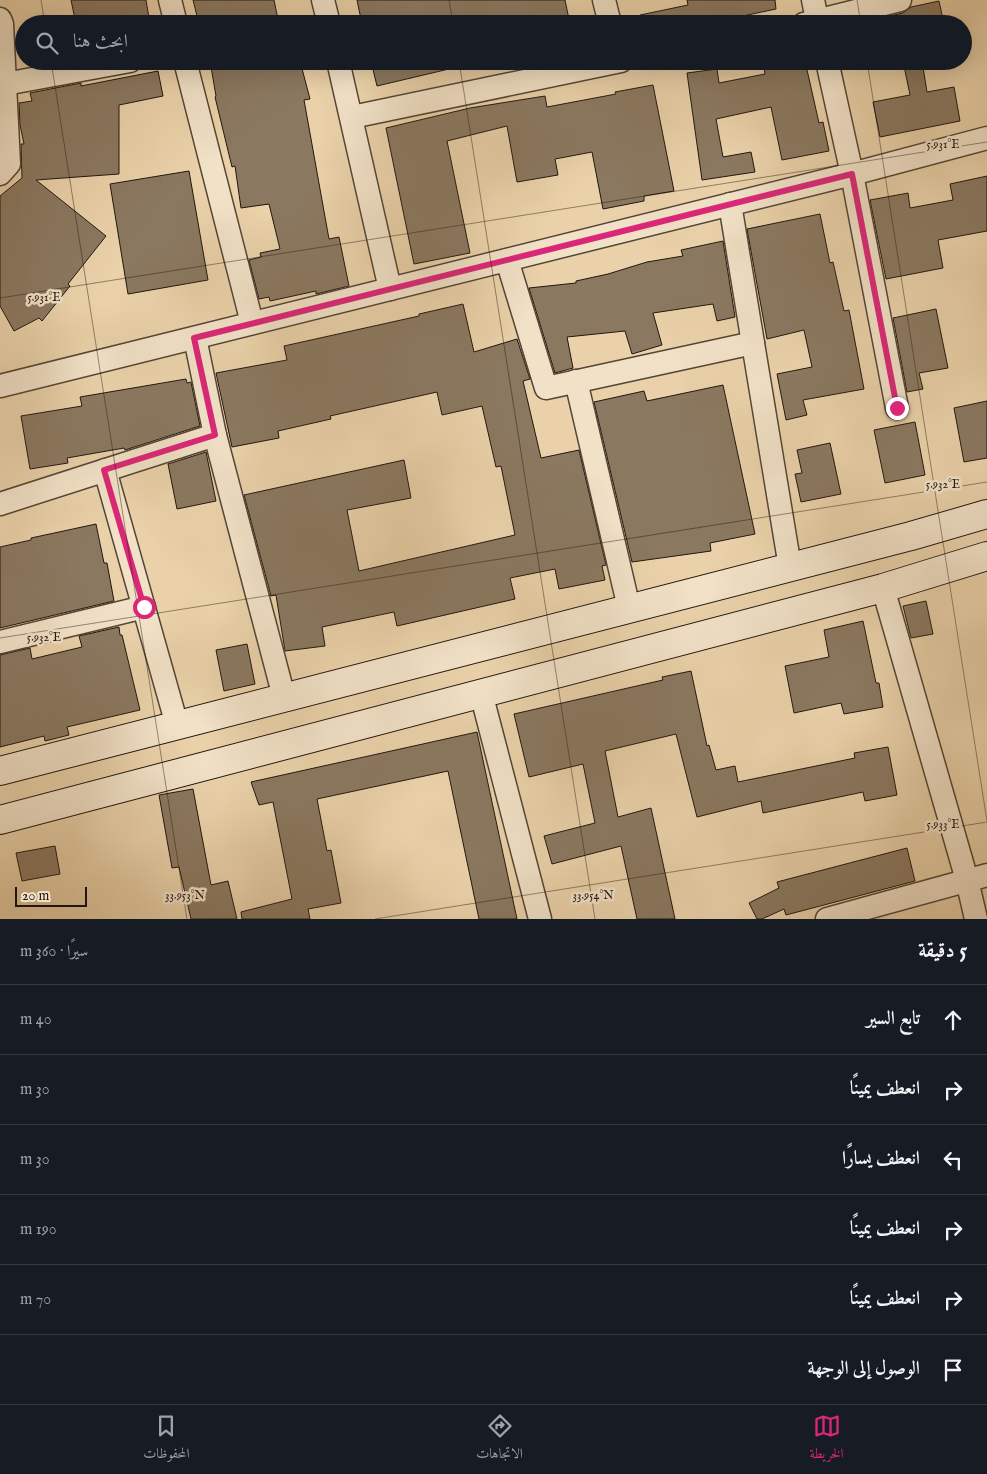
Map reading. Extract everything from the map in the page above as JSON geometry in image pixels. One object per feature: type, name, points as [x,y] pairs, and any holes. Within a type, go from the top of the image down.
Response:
[{"type":"main road","points":[[0,772],[987,514]]},
{"type":"main road","points":[[0,820],[883,588],[987,556]]},
{"type":"street","points":[[170,0],[174,15]]},
{"type":"street","points":[[323,0],[327,15]]},
{"type":"street","points":[[604,0],[608,15]]},
{"type":"street","points":[[823,15],[900,0]]},
{"type":"street","points":[[0,19],[2,24],[9,164],[0,174]]},
{"type":"street","points":[[5,84],[81,70]]},
{"type":"street","points":[[187,70],[252,323]]},
{"type":"street","points":[[340,70],[390,289]]},
{"type":"street","points":[[352,117],[577,70]]},
{"type":"street","points":[[829,70],[852,174],[897,408]]},
{"type":"street","points":[[0,386],[852,174],[987,138]]},
{"type":"street","points":[[730,204],[790,567]]},
{"type":"street","points":[[507,260],[546,388],[753,343]]},
{"type":"street","points":[[194,338],[215,435],[284,697]]},
{"type":"street","points":[[576,381],[630,608]]},
{"type":"street","points":[[0,504],[215,435]]},
{"type":"street","points":[[104,470],[177,725]]},
{"type":"street","points":[[883,588],[977,877],[976,919]]},
{"type":"street","points":[[0,642],[144,607]]},
{"type":"street","points":[[481,693],[540,919]]},
{"type":"street","points":[[827,919],[977,877]]},
{"type":"building","points":[[71,0],[146,0],[148,15],[74,15]]},
{"type":"building","points":[[193,0],[274,0],[277,15],[197,15]]},
{"type":"building","points":[[357,0],[565,0],[568,15],[360,15]]},
{"type":"building","points":[[687,0],[775,0],[776,9],[748,15],[640,15],[688,5]]},
{"type":"building","points":[[939,1],[942,15],[894,15],[903,13],[911,7]]},
{"type":"building","points":[[212,70],[302,70],[310,99],[304,100],[329,239],[339,237],[349,286],[316,294],[316,291],[270,301],[269,297],[259,299],[249,260],[261,257],[260,253],[280,249],[269,204],[241,208],[235,166],[232,167]]},
{"type":"building","points":[[373,70],[445,70],[377,86]]},
{"type":"building","points":[[717,70],[719,83],[765,74],[764,70],[807,70],[819,123],[823,122],[829,151],[782,160],[771,107],[716,119],[723,157],[751,152],[755,172],[702,180],[687,73]]},
{"type":"building","points":[[905,70],[923,70],[927,92],[954,87],[960,121],[880,137],[873,102],[910,95]]},
{"type":"building","points":[[158,71],[163,96],[119,105],[119,174],[36,180],[106,236],[42,321],[39,318],[14,331],[0,306],[0,196],[22,178],[21,144],[24,144],[20,125],[19,103],[32,101],[30,93],[81,83],[81,86]]},
{"type":"building","points":[[653,85],[674,191],[644,196],[644,201],[603,209],[592,152],[555,159],[558,175],[517,182],[507,126],[447,141],[470,253],[414,264],[386,128],[470,108],[545,96],[547,107]]},
{"type":"building","points":[[189,171],[208,280],[128,294],[110,184]]},
{"type":"building","points":[[987,176],[987,231],[938,240],[943,268],[886,279],[870,200],[908,193],[910,208],[953,200],[950,184]]},
{"type":"building","points":[[820,214],[830,263],[833,262],[844,311],[849,310],[864,389],[803,400],[807,415],[786,420],[777,374],[812,367],[804,330],[767,339],[747,229]]},
{"type":"building","points":[[723,241],[735,317],[717,321],[713,304],[653,313],[662,345],[632,354],[625,331],[567,337],[573,368],[555,373],[529,288],[576,283],[576,281],[608,274],[647,262],[683,256],[681,250]]},
{"type":"building","points":[[463,304],[474,352],[517,339],[530,379],[523,381],[541,458],[579,450],[606,565],[602,566],[605,580],[559,589],[555,569],[510,578],[515,599],[397,626],[394,612],[322,627],[325,646],[285,651],[276,595],[271,596],[244,495],[404,460],[411,498],[347,510],[359,571],[515,535],[501,466],[496,467],[482,406],[442,415],[437,392],[330,416],[331,419],[278,431],[279,438],[232,447],[216,373],[287,360],[284,346],[419,316],[419,314]]},
{"type":"building","points":[[936,309],[948,368],[919,373],[923,389],[907,392],[893,318]]},
{"type":"building","points":[[186,379],[187,383],[191,382],[200,426],[125,450],[124,448],[67,458],[68,463],[30,469],[21,416],[82,406],[80,397]]},
{"type":"building","points":[[723,385],[755,534],[710,543],[711,551],[632,562],[594,402],[644,391],[647,401]]},
{"type":"building","points":[[987,401],[987,458],[964,462],[954,408]]},
{"type":"building","points":[[915,422],[925,475],[885,483],[874,430]]},
{"type":"building","points":[[830,443],[841,494],[801,502],[795,474],[802,473],[797,450]]},
{"type":"building","points":[[206,452],[216,501],[177,509],[168,464]]},
{"type":"building","points":[[96,524],[104,563],[107,563],[114,601],[0,628],[0,547],[31,540],[31,538]]},
{"type":"building","points":[[926,601],[933,634],[911,638],[903,606]]},
{"type":"building","points":[[863,621],[876,683],[879,683],[883,707],[844,714],[841,703],[794,713],[785,666],[829,657],[824,630]]},
{"type":"building","points":[[119,627],[140,710],[67,727],[69,735],[45,741],[44,736],[0,747],[0,655],[30,648],[32,659],[82,647],[79,636]]},
{"type":"building","points":[[247,644],[255,684],[224,691],[216,650]]},
{"type":"building","points":[[691,671],[707,746],[709,745],[716,770],[735,766],[738,782],[855,758],[854,753],[888,747],[897,795],[865,801],[863,792],[763,813],[761,801],[697,817],[676,734],[605,751],[618,817],[651,808],[675,919],[637,919],[621,846],[552,864],[544,836],[595,823],[583,764],[529,777],[514,714],[663,680],[662,677]]},
{"type":"building","points":[[477,732],[517,919],[479,919],[448,771],[317,799],[327,851],[331,850],[341,903],[308,909],[310,919],[242,919],[241,912],[292,899],[273,802],[259,805],[251,782]]},
{"type":"building","points":[[193,789],[211,885],[228,881],[237,919],[191,919],[179,867],[172,868],[159,795]]},
{"type":"building","points":[[55,846],[60,874],[22,881],[16,853]]},
{"type":"building","points":[[907,848],[915,881],[786,915],[784,909],[762,919],[757,919],[749,903],[779,888],[777,882]]},
{"type":"route","points":[[144,607],[104,470],[215,435],[194,338],[852,174],[897,408]]}]
